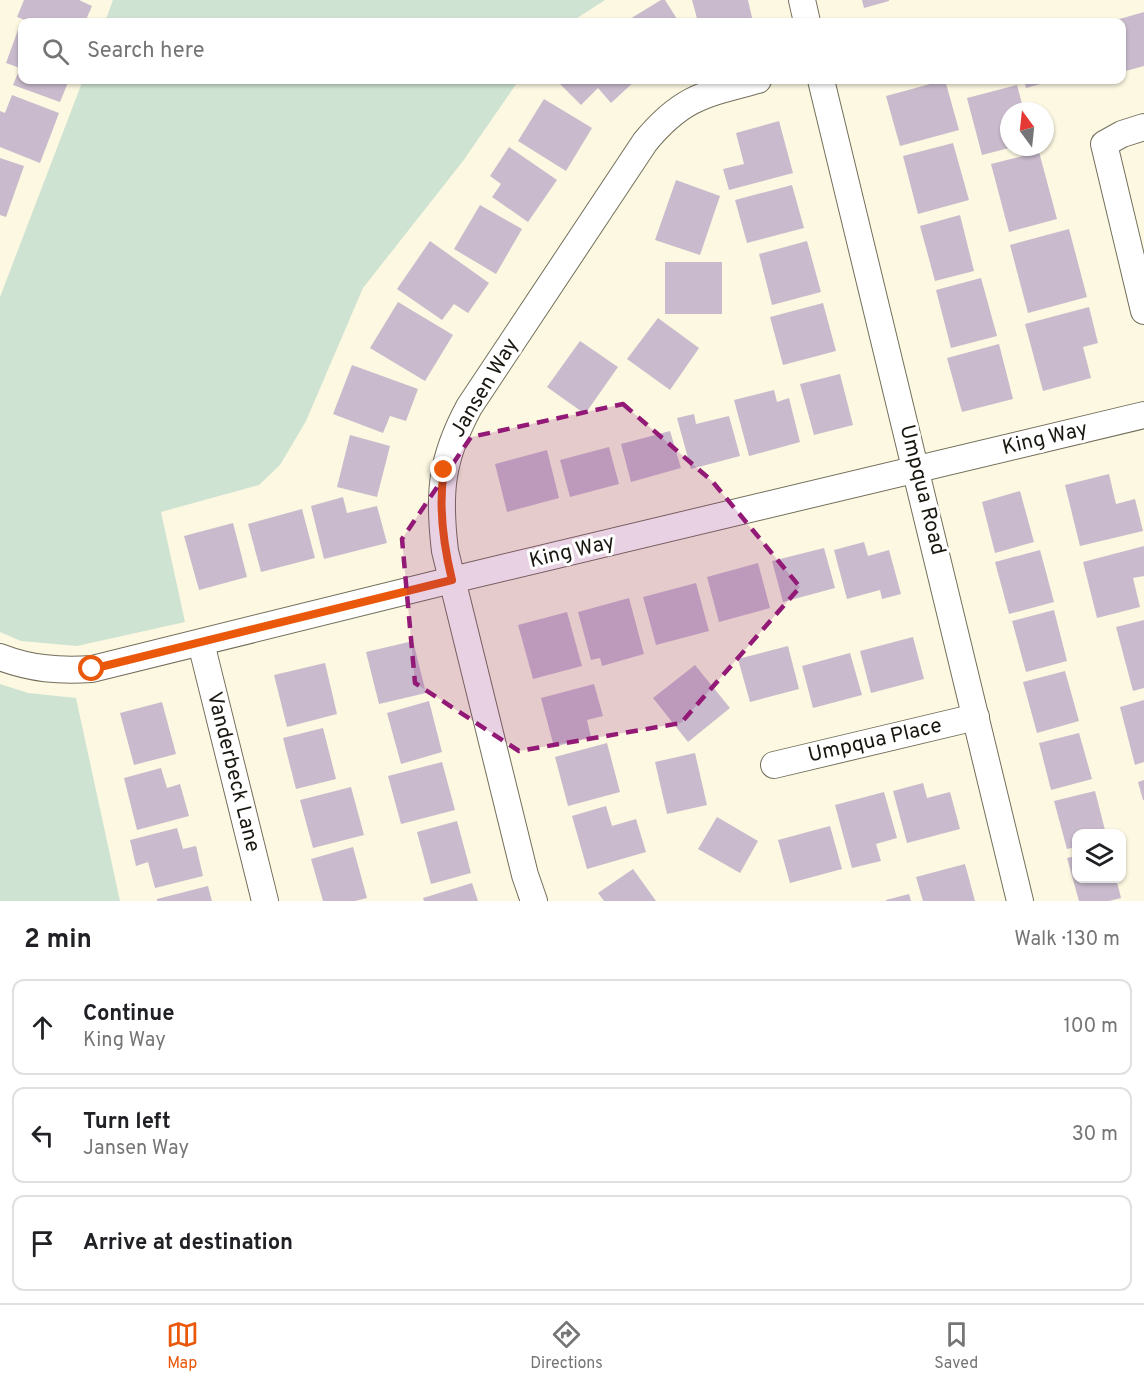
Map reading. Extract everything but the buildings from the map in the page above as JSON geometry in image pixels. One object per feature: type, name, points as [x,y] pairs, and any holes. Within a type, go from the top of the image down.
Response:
[{"type":"street","points":[[802,0],[806,18]]},
{"type":"street","name":"Jansen Way","points":[[534,901],[525,875],[445,551],[441,524],[441,486],[444,470],[455,433],[468,407],[645,142],[661,122],[676,109],[708,93],[743,84]]},
{"type":"street","name":"Umpqua Road","points":[[822,84],[1020,901]]},
{"type":"street","points":[[1144,128],[1122,134],[1104,144],[1144,311]]},
{"type":"street","name":"King Way","points":[[0,657],[42,669],[92,669],[452,580],[1144,415]]},
{"type":"street","name":"Vanderbeck Lane","points":[[201,643],[265,901]]},
{"type":"street","name":"Umpqua Place","points":[[774,765],[976,717]]},
{"type":"highlighted area","points":[[623,404],[712,481],[800,587],[681,723],[519,751],[415,683],[402,539],[471,437]]},
{"type":"green space","points":[[113,0],[605,0],[577,18],[106,18]]},
{"type":"green space","points":[[81,84],[516,84],[463,161],[363,288],[306,421],[280,465],[259,485],[161,512],[185,622],[77,646],[21,641],[0,632],[0,297]]},
{"type":"green space","points":[[0,684],[28,693],[76,698],[120,901],[0,901]]},
{"type":"route","points":[[92,669],[452,580],[441,524],[441,486],[444,470]]}]
